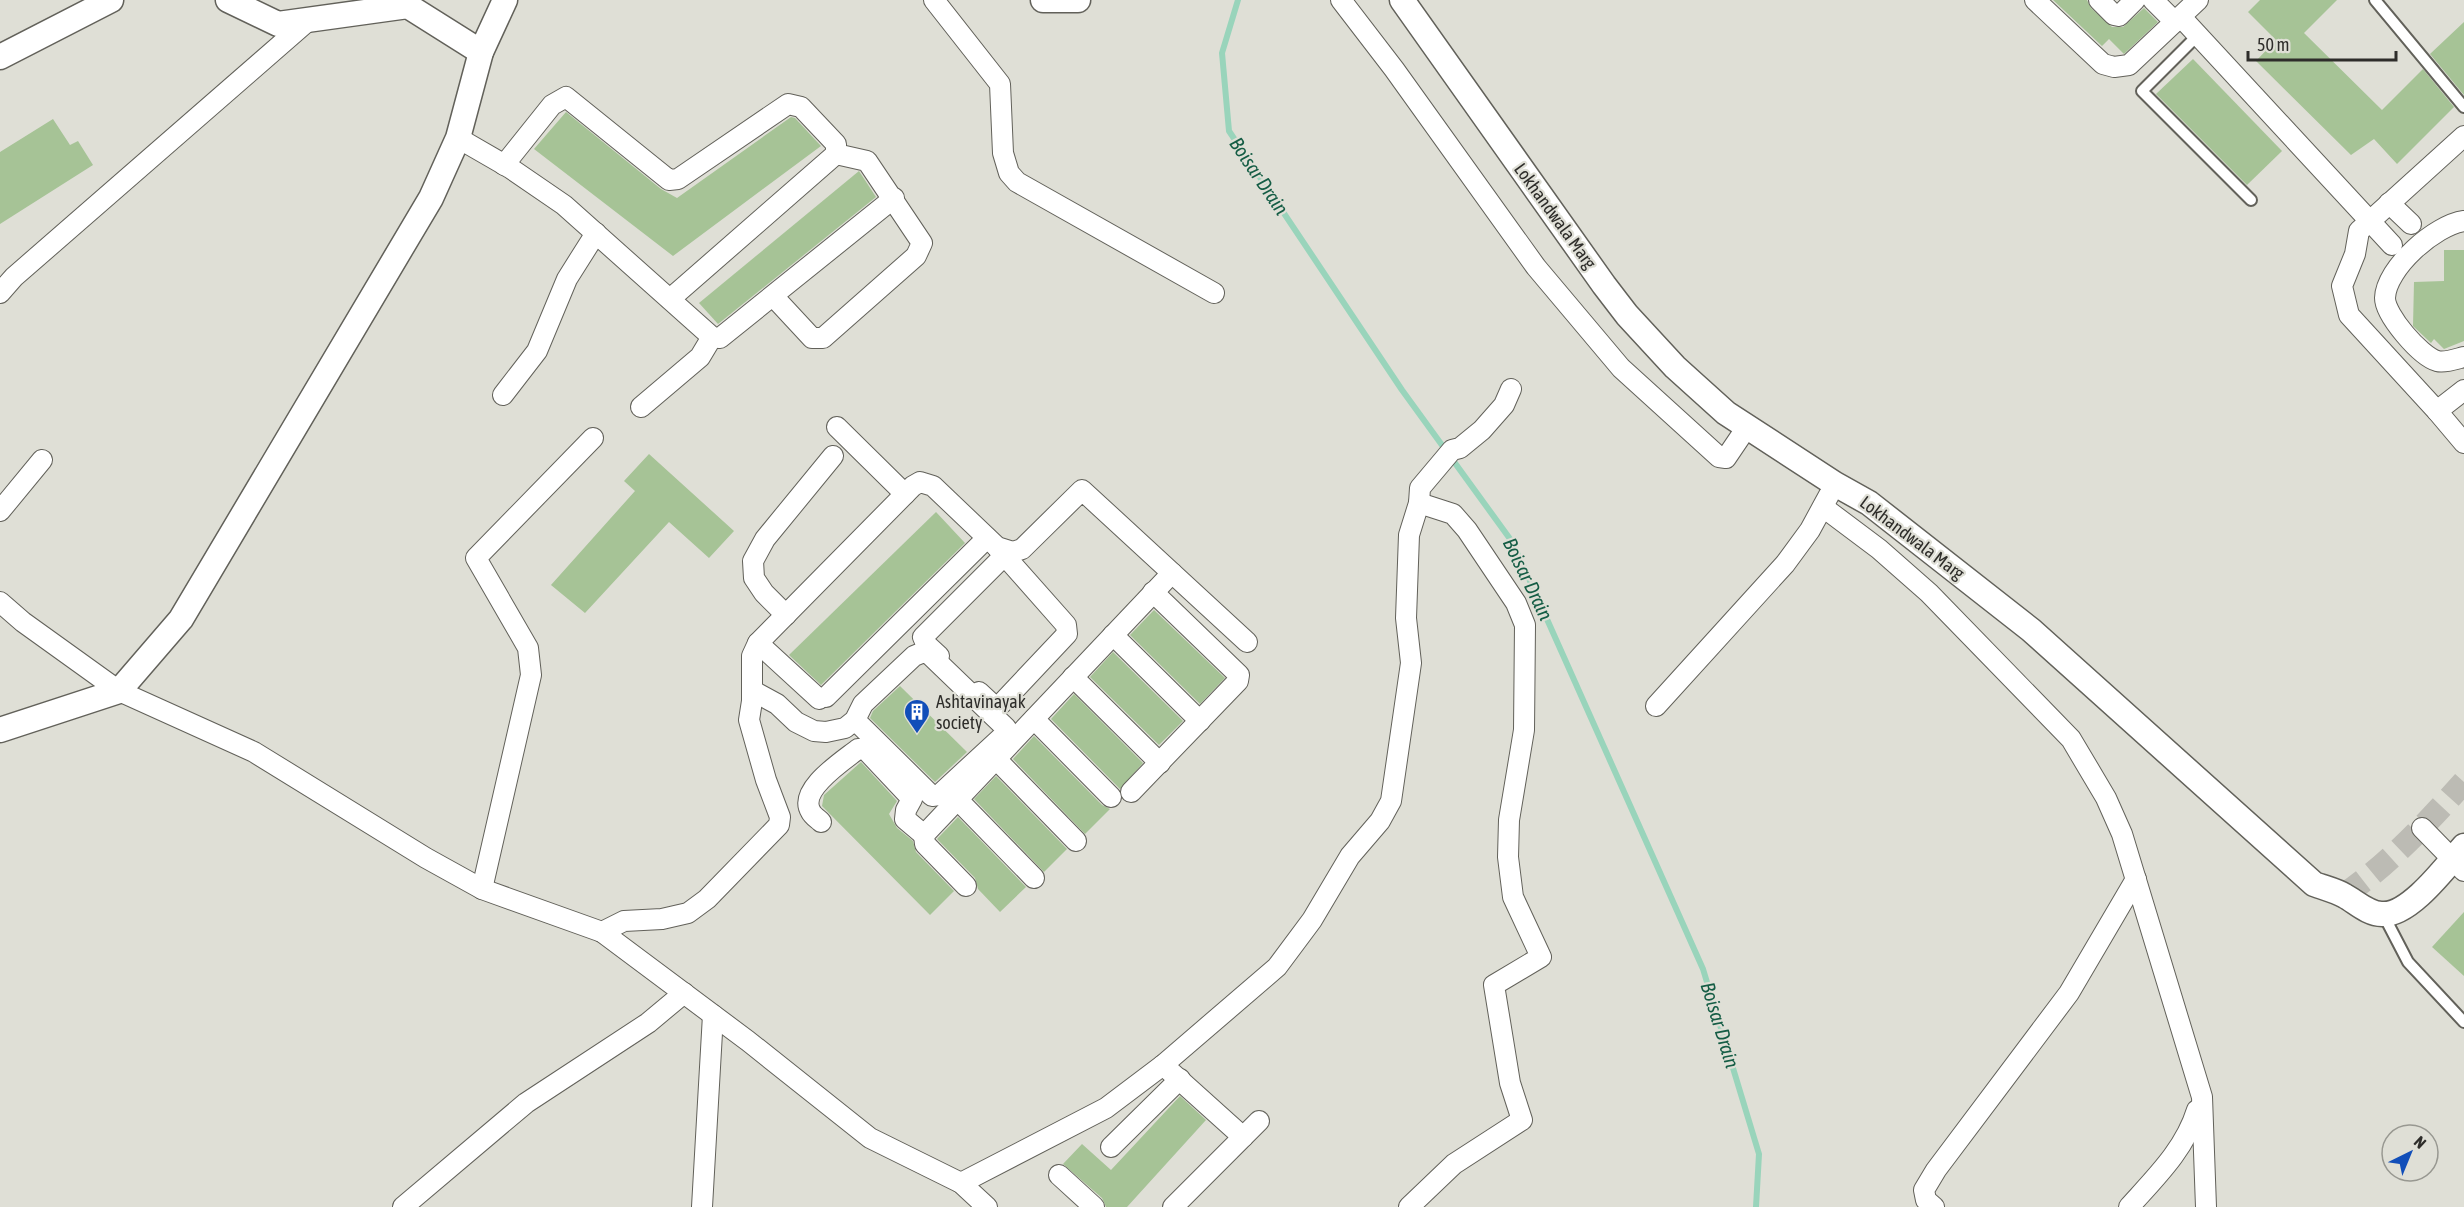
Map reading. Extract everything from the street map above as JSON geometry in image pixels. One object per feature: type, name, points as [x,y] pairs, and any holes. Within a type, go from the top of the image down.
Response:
[{"type":"street","points":[[0,57],[111,0]]},
{"type":"street","points":[[228,0],[278,24],[408,6],[481,52]]},
{"type":"street","points":[[0,730],[119,691],[181,619],[431,198],[458,138],[481,52],[505,0]]},
{"type":"street","points":[[934,0],[1000,84],[1003,153],[1008,173],[1017,182],[1214,293]]},
{"type":"street","points":[[1043,0],[1078,0]]},
{"type":"street","points":[[1341,0],[1394,69],[1536,267],[1621,368],[1719,458],[1726,458],[1748,427]]},
{"type":"street","points":[[2035,0],[2103,64],[2114,67],[2129,65],[2182,10]]},
{"type":"street","points":[[2099,0],[2114,15],[2119,16],[2135,0]]},
{"type":"street","points":[[2153,0],[2182,10],[2198,35],[2392,245]]},
{"type":"street","name":"Lokhandwala Marg","points":[[1408,3],[1552,213],[1628,315],[1675,367],[1726,413],[1835,484],[1869,503],[2031,630],[2314,884],[2344,895],[2364,908],[2383,914]]},
{"type":"street","points":[[0,293],[14,277],[309,20]]},
{"type":"street","points":[[504,165],[552,105],[566,97],[669,180],[678,179],[788,104],[801,107],[836,144],[836,154],[670,299]]},
{"type":"street","points":[[2464,136],[2359,231],[2355,254],[2342,286],[2349,315],[2438,411],[2464,443]]},
{"type":"street","points":[[458,138],[564,204],[712,337],[720,338],[727,334],[894,198]]},
{"type":"street","points":[[773,296],[812,338],[822,338],[916,256],[922,243],[894,198],[867,161],[836,154]]},
{"type":"street","points":[[2389,203],[2411,225]]},
{"type":"street","points":[[2464,221],[2441,229],[2402,261],[2389,281],[2385,299],[2388,312],[2419,351],[2437,361],[2464,357]]},
{"type":"street","points":[[502,395],[537,351],[567,279],[596,233]]},
{"type":"street","points":[[641,407],[700,357],[712,337]]},
{"type":"street","points":[[961,1183],[1106,1108],[1163,1065],[1277,967],[1312,920],[1350,856],[1380,821],[1391,801],[1411,663],[1406,618],[1409,535],[1419,495],[1452,450],[1460,448],[1482,430],[1504,405],[1511,389]]},
{"type":"street","points":[[2438,411],[2464,390]]},
{"type":"street","points":[[837,427],[905,494]]},
{"type":"street","points":[[482,889],[531,675],[528,648],[476,558],[593,438]]},
{"type":"street","points":[[786,615],[764,593],[754,578],[753,561],[765,539],[833,456]]},
{"type":"street","points":[[0,511],[42,460]]},
{"type":"street","points":[[602,932],[624,921],[662,919],[688,913],[708,899],[779,825],[780,817],[766,780],[749,720],[753,691],[752,656],[758,644],[786,615],[905,494],[920,482],[933,486],[996,547],[1066,625],[1067,634],[1001,704],[993,705],[926,644],[923,637],[996,547]]},
{"type":"street","points":[[1656,706],[1785,564],[1810,530],[1835,484]]},
{"type":"street","points":[[996,547],[1012,552],[1022,549],[1082,490],[1247,642]]},
{"type":"street","points":[[1409,1207],[1454,1164],[1522,1120],[1510,1083],[1494,985],[1541,957],[1513,897],[1508,857],[1509,820],[1524,730],[1525,625],[1516,603],[1467,530],[1453,514],[1419,495]]},
{"type":"street","points":[[1823,507],[1879,549],[1929,593],[2071,739],[2106,798],[2122,834],[2202,1097],[2206,1207]]},
{"type":"street","points":[[758,644],[823,698],[996,547]]},
{"type":"street","points":[[924,835],[1172,573]]},
{"type":"street","points":[[1131,792],[1238,681],[1239,675],[1153,592]]},
{"type":"street","points":[[0,602],[23,622],[119,691],[254,752],[426,858],[482,889],[602,932],[713,1015],[870,1138],[961,1183],[987,1207]]},
{"type":"street","points":[[1113,635],[1200,720]]},
{"type":"street","points":[[753,691],[777,704],[796,722],[814,731],[837,730],[845,728],[855,720],[862,704],[914,656],[926,651],[1006,728],[1005,734],[939,795],[932,796],[855,720]]},
{"type":"street","points":[[1073,677],[1160,763]]},
{"type":"street","points":[[1034,719],[1111,796]]},
{"type":"street","points":[[837,730],[858,748],[865,749],[912,799],[904,819],[924,835],[925,844],[966,886]]},
{"type":"street","points":[[821,822],[810,811],[808,799],[813,788],[858,748]]},
{"type":"street","points":[[996,759],[1076,842]]},
{"type":"street","points":[[958,800],[1034,878]]},
{"type":"street","points":[[2383,914],[2396,911],[2414,901],[2460,859],[2422,828]]},
{"type":"street","points":[[1935,1207],[1926,1200],[1924,1190],[1936,1170],[2069,993],[2136,879]]},
{"type":"street","points":[[403,1207],[526,1103],[648,1023],[684,993]]},
{"type":"street","points":[[702,1207],[713,1015]]},
{"type":"street","points":[[1163,1065],[1243,1137]]},
{"type":"street","points":[[1111,1147],[1179,1079]]},
{"type":"street","points":[[1122,1096],[1143,1115]]},
{"type":"street","points":[[2129,1207],[2160,1174],[2190,1132],[2202,1097]]},
{"type":"street","points":[[1173,1207],[1259,1121]]},
{"type":"street","points":[[1059,1175],[1094,1207]]},
{"type":"lane","points":[[2375,0],[2464,107]]},
{"type":"lane","points":[[2198,35],[2142,91],[2251,201]]},
{"type":"lane","points":[[2383,914],[2408,962],[2464,1022]]},
{"type":"building","points":[[2053,0],[2087,0],[2091,8],[2112,27],[2123,27],[2144,8],[2158,22],[2124,54],[2109,39],[2102,46]]},
{"type":"building","points":[[2260,0],[2337,0],[2304,33],[2382,110],[2423,69],[2454,107],[2397,164],[2374,139],[2351,155],[2256,61],[2276,40],[2248,12]]},
{"type":"building","points":[[2464,22],[2464,95],[2430,54]]},
{"type":"building","points":[[2193,59],[2282,151],[2247,185],[2156,94]]},
{"type":"building","points":[[566,112],[661,189],[677,198],[791,117],[795,118],[821,146],[673,256],[534,149]]},
{"type":"building","points":[[53,119],[70,145],[78,141],[93,165],[0,224],[0,152]]},
{"type":"building","points":[[859,171],[876,197],[718,324],[699,303]]},
{"type":"building","points":[[2444,250],[2464,250],[2464,341],[2444,349],[2434,339],[2431,343],[2413,326],[2414,282],[2444,281]]},
{"type":"building","points":[[649,454],[734,531],[709,558],[669,522],[585,613],[551,585],[635,491],[624,481]]},
{"type":"building","points":[[936,512],[965,543],[821,685],[789,655]]},
{"type":"building","points":[[1154,610],[1225,678],[1200,704],[1130,635]]},
{"type":"building","points":[[1113,652],[1183,721],[1159,745],[1090,677]]},
{"type":"building","name":"Ashtavinayak society","points":[[900,686],[967,752],[935,782],[870,718],[873,711]]},
{"type":"building","points":[[1074,694],[1143,763],[1120,789],[1051,719]]},
{"type":"building","points":[[1034,736],[1102,805],[1110,809],[1085,834],[1013,759]]},
{"type":"building","points":[[861,762],[897,801],[889,814],[897,828],[913,841],[916,852],[954,891],[930,915],[822,806],[824,795]]},
{"type":"building","points":[[996,776],[1067,849],[1044,872],[974,799]]},
{"type":"building","points":[[958,817],[1026,887],[1000,912],[978,889],[975,878],[937,839]]},
{"type":"building","points":[[2464,912],[2464,976],[2432,947]]},
{"type":"building","points":[[1180,1096],[1206,1120],[1127,1207],[1106,1207],[1102,1198],[1063,1164],[1082,1144],[1111,1170]]},
{"type":"waterway","name":"Boisar Drain","points":[[1238,0],[1222,53],[1229,131],[1402,390],[1513,543],[1703,969],[1759,1154],[1756,1207]]},
{"type":"tunnel","points":[[2344,895],[2361,883],[2422,828],[2464,782]]},
{"type":"place","name":"Ashtavinayak society","points":[[917,735]]}]
